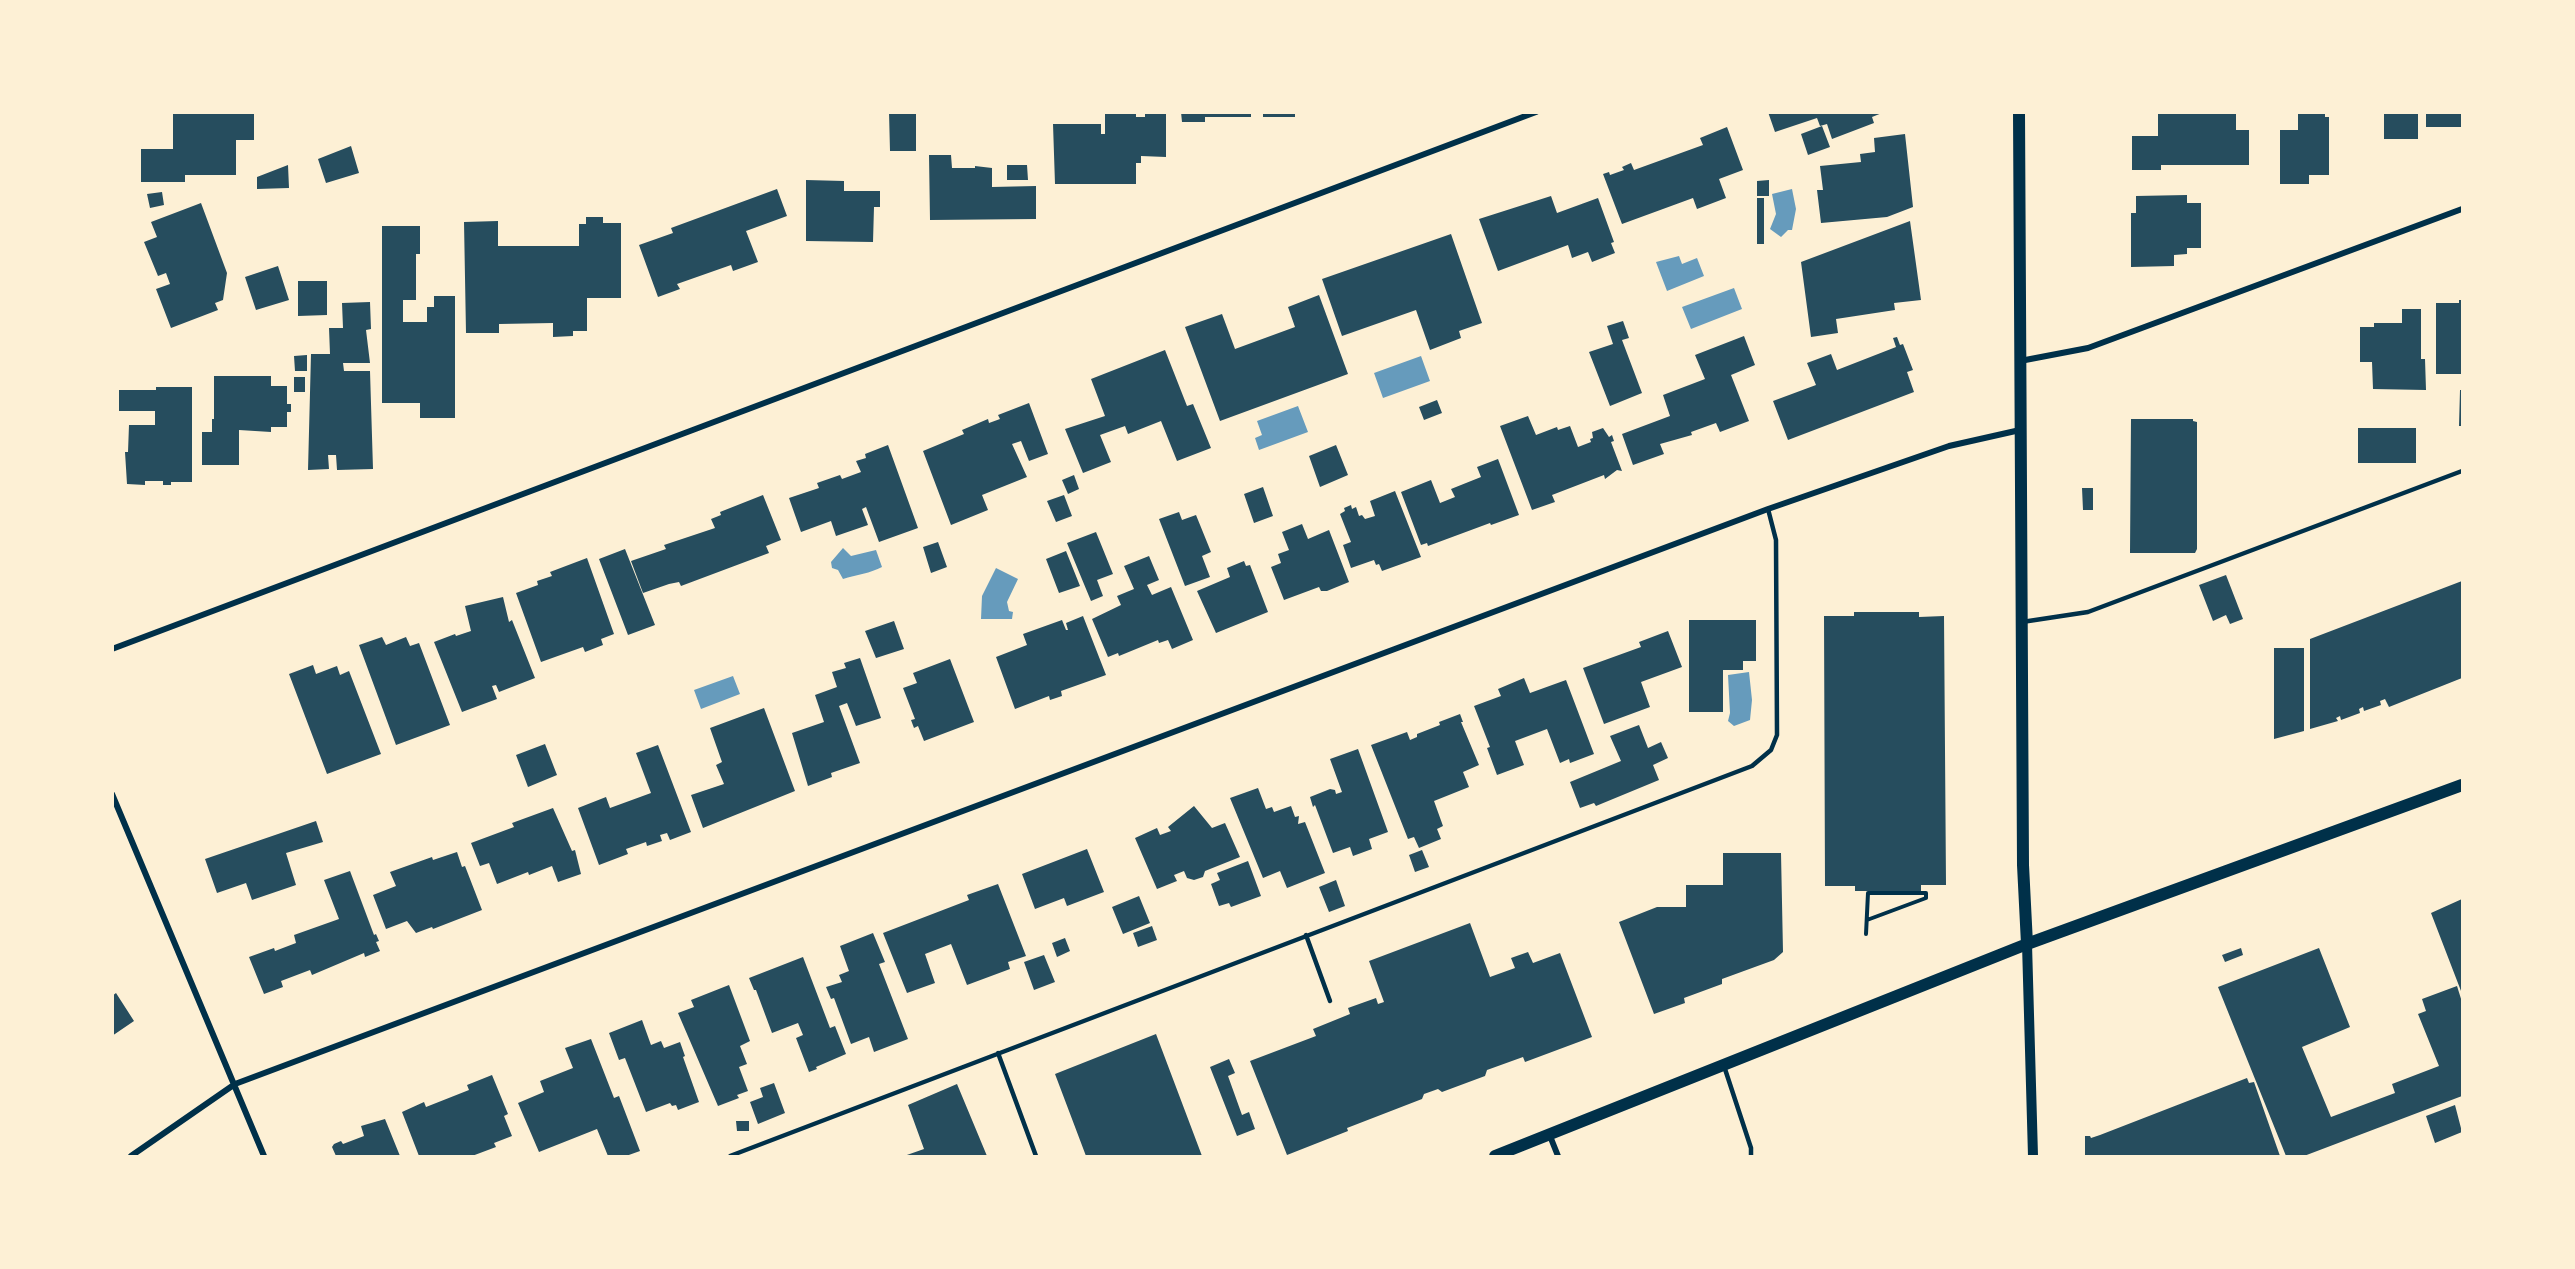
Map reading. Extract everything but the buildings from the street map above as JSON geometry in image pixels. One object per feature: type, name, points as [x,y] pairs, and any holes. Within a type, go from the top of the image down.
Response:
[{"type":"main road","points":[[2019,112],[2023,865],[2027,944]]},
{"type":"main road","points":[[1495,1156],[2027,944],[2463,785]]},
{"type":"street","points":[[112,649],[1536,112]]},
{"type":"street","points":[[2020,361],[2088,348],[2463,209]]},
{"type":"street","points":[[130,1156],[235,1084],[1767,509],[1949,446],[2020,430]]},
{"type":"street","points":[[112,794],[264,1156]]},
{"type":"street","points":[[2027,944],[2033,1156]]},
{"type":"street","points":[[1550,1136],[1558,1156]]},
{"type":"lane","points":[[2022,622],[2088,612],[2463,471]]},
{"type":"lane","points":[[730,1156],[1752,766],[1771,750],[1777,735],[1776,540],[1767,509]]},
{"type":"lane","points":[[1306,935],[1330,1002]]},
{"type":"lane","points":[[998,1053],[1036,1156]]},
{"type":"lane","points":[[1724,1066],[1751,1156]]},
{"type":"path","points":[[1866,934],[1868,892],[1926,893],[1926,898],[1867,920]]},
{"type":"water","points":[[1792,189],[1796,209],[1792,230],[1788,230],[1781,237],[1770,229],[1776,214],[1772,194]]},
{"type":"water","points":[[1679,256],[1682,264],[1697,258],[1704,276],[1667,291],[1656,262]]},
{"type":"water","points":[[1734,288],[1742,309],[1691,329],[1682,307]]},
{"type":"water","points":[[1421,356],[1430,381],[1383,398],[1374,373]]},
{"type":"water","points":[[1298,406],[1308,432],[1259,450],[1255,438],[1262,435],[1257,421]]},
{"type":"water","points":[[843,548],[851,556],[876,550],[882,567],[843,579],[838,570],[832,568],[831,562]]},
{"type":"water","points":[[996,568],[1018,579],[1007,602],[1009,611],[1013,612],[1012,619],[981,619],[982,596]]},
{"type":"water","points":[[1749,672],[1752,700],[1750,720],[1734,726],[1728,721],[1730,713],[1728,675]]},
{"type":"water","points":[[733,676],[740,694],[701,709],[694,690]]}]
